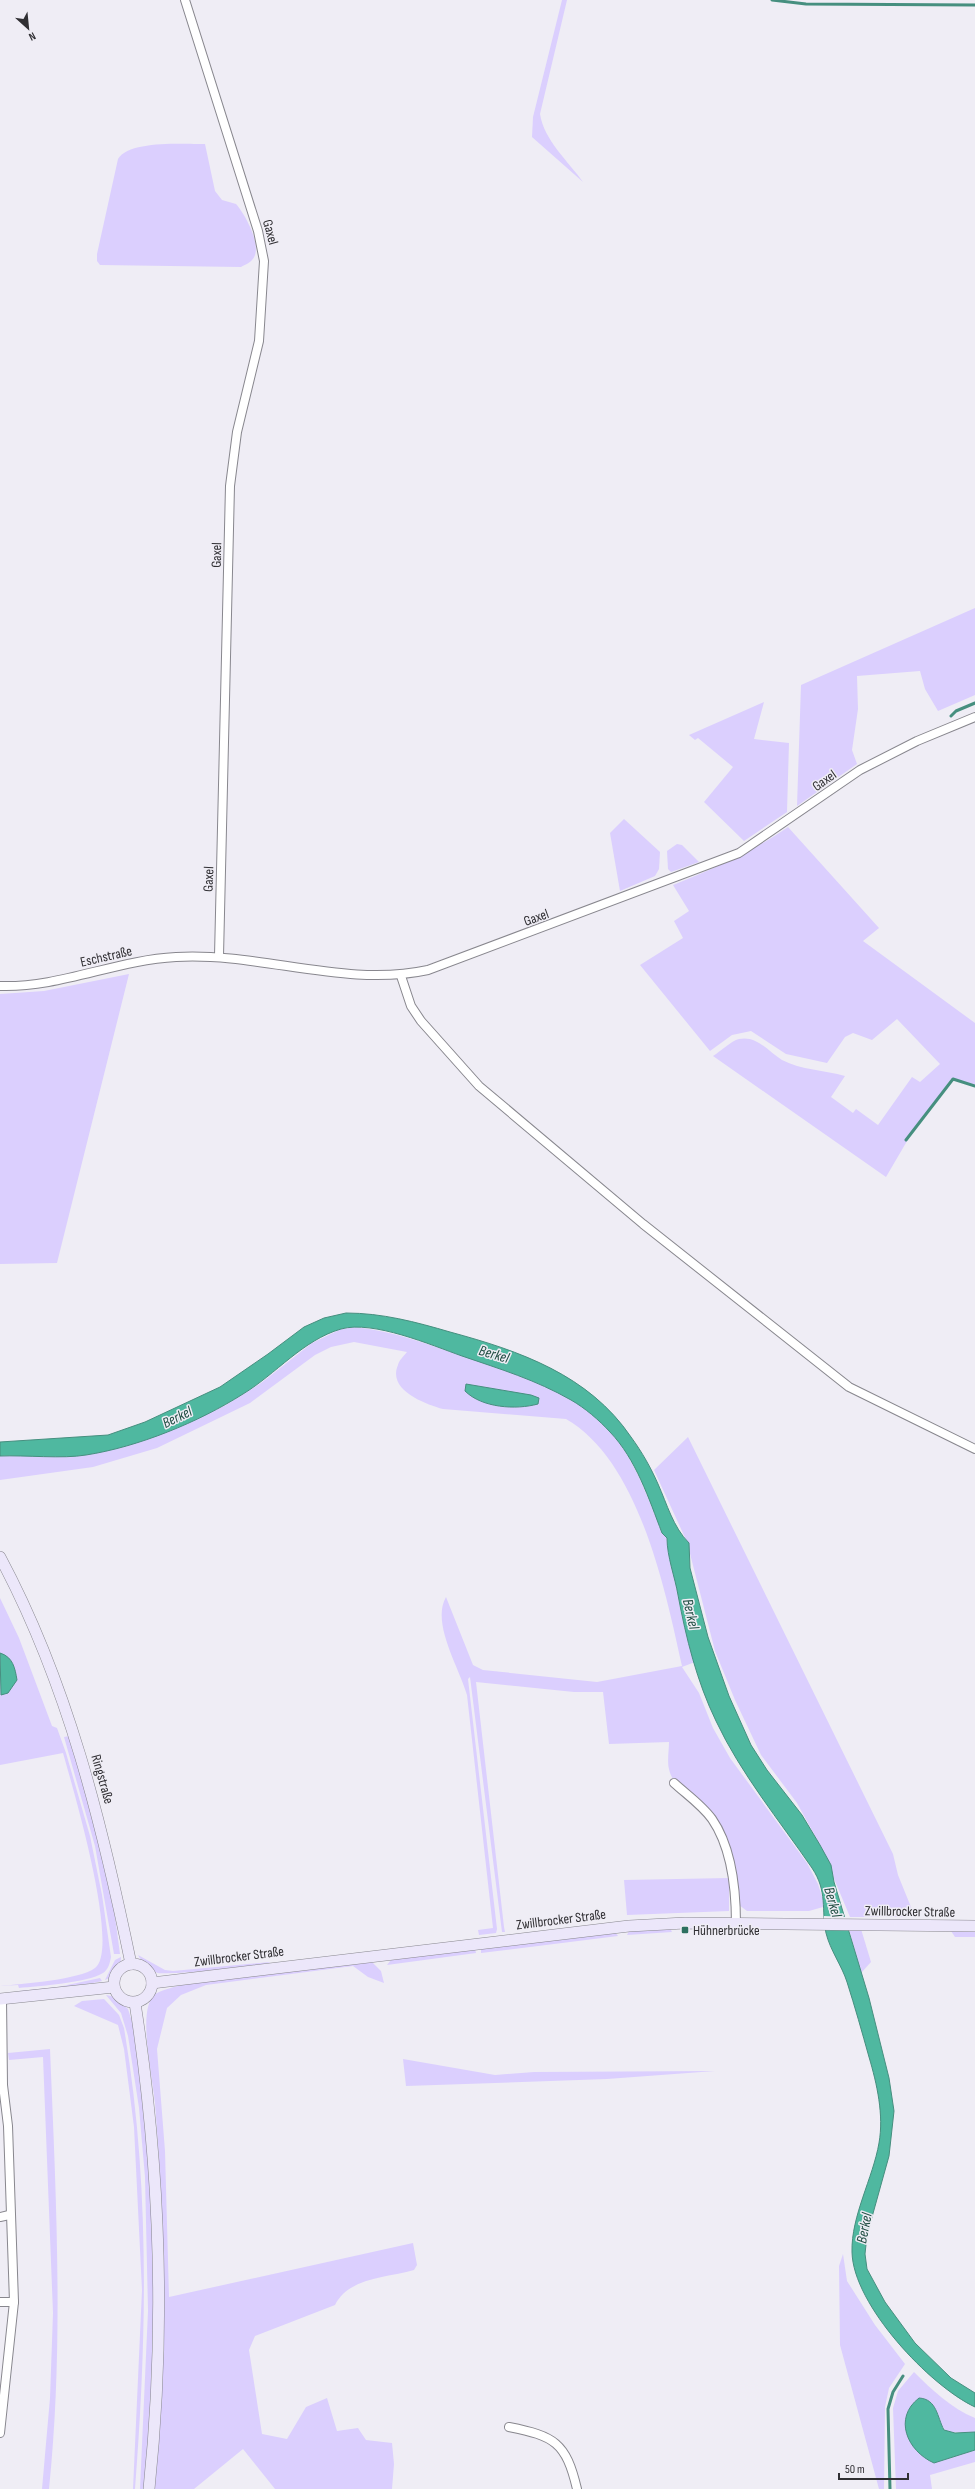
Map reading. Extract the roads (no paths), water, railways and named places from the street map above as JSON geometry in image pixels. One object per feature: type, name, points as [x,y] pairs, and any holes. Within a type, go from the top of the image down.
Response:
[{"type":"main road","name":"Ringstraße","points":[[0,1557],[39,1642],[82,1757],[107,1851],[131,1964]]},
{"type":"main road","name":"Zwillbrocker Straße","points":[[152,1983],[629,1926],[736,1924],[975,1926]]},
{"type":"main road","points":[[131,1964],[146,1969],[152,1983],[149,1994],[135,2003],[119,1997],[114,1987],[116,1974],[125,1966],[131,1964]]},
{"type":"main road","points":[[1,1999],[114,1987]]},
{"type":"main road","points":[[135,2003],[148,2088],[157,2187],[159,2343],[149,2489]]},
{"type":"street","name":"Gaxel","points":[[185,0],[258,231],[264,261],[259,341],[237,432],[231,479],[219,956],[337,972],[401,976],[457,960],[738,853],[860,770],[917,741],[975,717]]},
{"type":"street","name":"Eschstraße","points":[[0,986],[39,984],[140,961],[175,957],[219,956]]},
{"type":"street","points":[[401,976],[411,1006],[420,1022],[479,1086],[649,1229],[849,1387],[975,1449]]},
{"type":"street","points":[[674,1783],[707,1813],[724,1841],[732,1876],[736,1924]]},
{"type":"street","points":[[0,2433],[14,2302],[9,2215],[10,2188],[3,2110],[1,1999]]},
{"type":"street","points":[[0,2217],[9,2215]]},
{"type":"street","points":[[0,2302],[14,2302]]},
{"type":"street","points":[[509,2427],[549,2437],[562,2450],[577,2489]]},
{"type":"water","name":"Berkel","points":[[346,1313],[386,1316],[424,1325],[476,1339],[527,1357],[551,1368],[595,1397],[614,1415],[639,1448],[646,1460],[675,1523],[683,1537],[689,1543],[690,1568],[708,1637],[729,1696],[751,1745],[767,1770],[802,1815],[831,1865],[834,1882],[869,1998],[889,2078],[894,2111],[889,2156],[867,2235],[865,2254],[867,2269],[885,2302],[915,2343],[951,2378],[975,2393],[975,2407],[937,2381],[897,2342],[879,2319],[865,2296],[856,2273],[852,2252],[853,2238],[855,2225],[879,2143],[881,2122],[879,2100],[875,2078],[853,2001],[845,1976],[830,1946],[826,1933],[820,1885],[812,1868],[737,1760],[716,1721],[703,1691],[689,1643],[670,1560],[667,1538],[662,1533],[647,1493],[627,1454],[601,1423],[587,1410],[571,1400],[518,1375],[402,1335],[369,1328],[354,1327],[341,1329],[314,1341],[243,1394],[207,1414],[147,1440],[106,1451],[77,1456],[0,1456],[0,1442],[108,1435],[145,1422],[220,1387],[304,1327],[324,1318]]},
{"type":"water","points":[[466,1384],[531,1395],[539,1398],[538,1404],[510,1407],[490,1404],[472,1397],[465,1391]]},
{"type":"water","points":[[0,1653],[11,1660],[17,1680],[8,1693],[1,1695]]},
{"type":"water","points":[[919,2398],[925,2399],[933,2405],[944,2430],[955,2433],[975,2432],[975,2450],[934,2463],[917,2451],[907,2434],[905,2424],[911,2406]]},
{"type":"waterway","points":[[772,0],[806,4],[975,5]]},
{"type":"waterway","points":[[951,716],[956,711],[975,703]]},
{"type":"waterway","points":[[906,1140],[953,1079],[975,1086]]},
{"type":"waterway","points":[[890,2489],[888,2409],[893,2392],[903,2376]]},
{"type":"place","name":"Hühnerbrücke","points":[[685,1930]]}]
